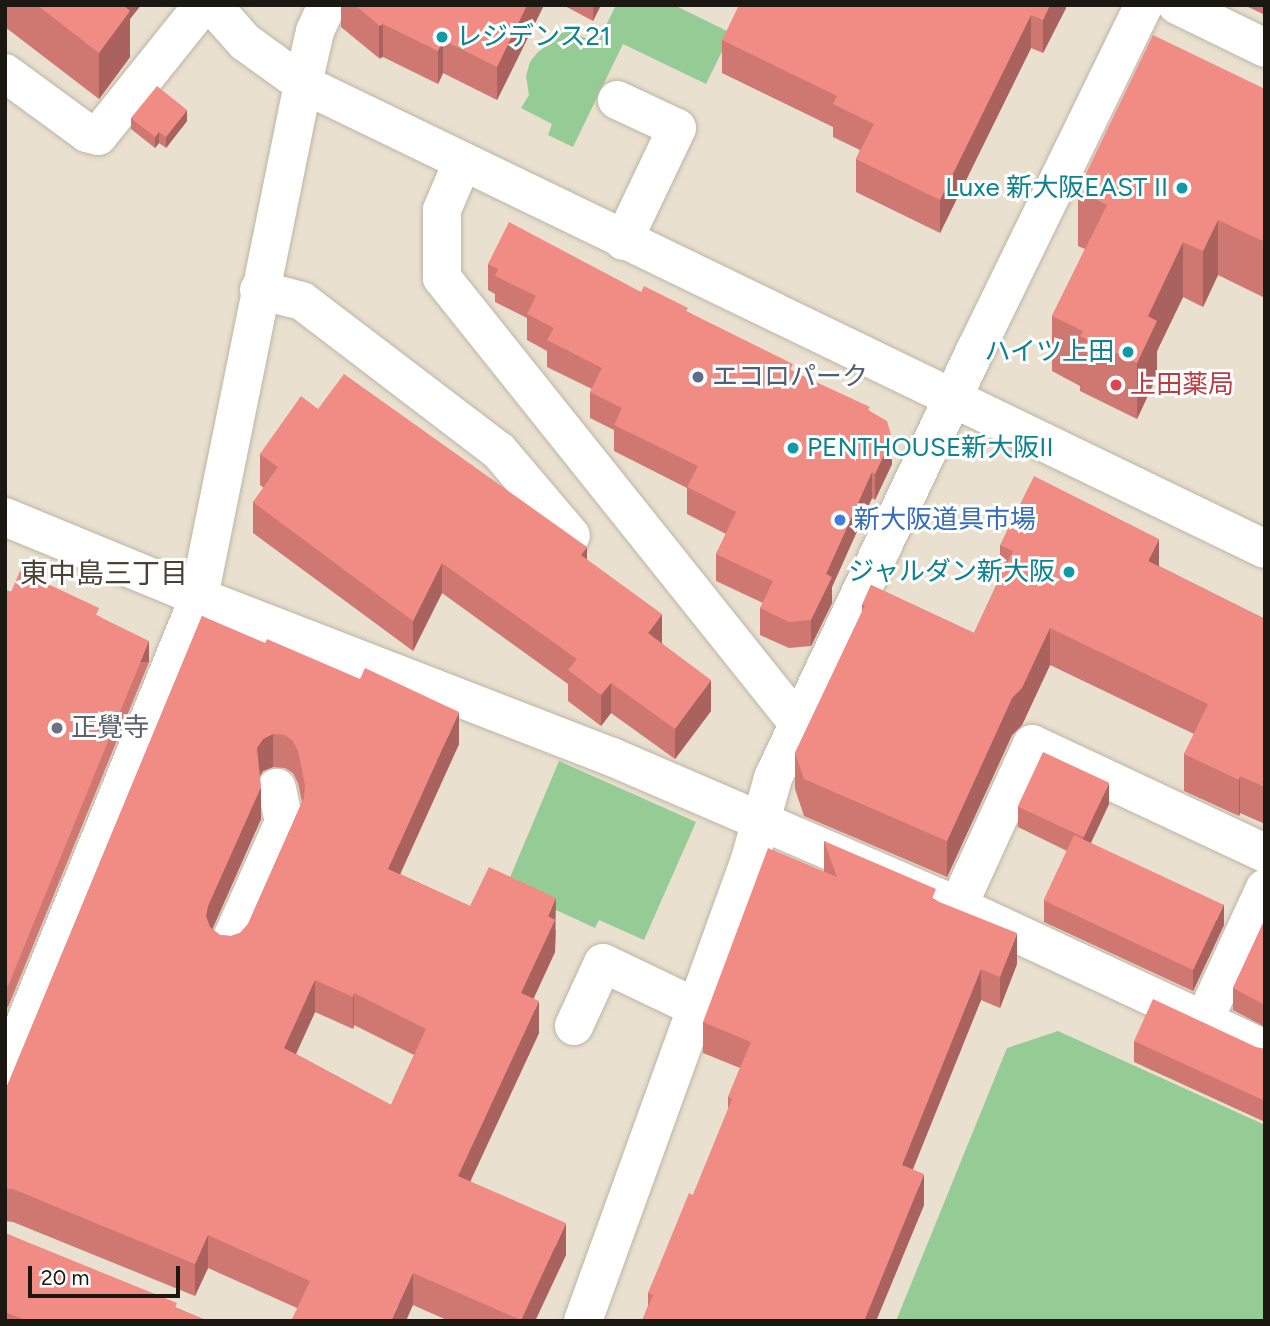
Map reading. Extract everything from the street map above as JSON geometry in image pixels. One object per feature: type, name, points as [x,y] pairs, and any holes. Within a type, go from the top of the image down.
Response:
[{"type":"street","points":[[5,73],[87,133],[98,136],[203,5]]},
{"type":"street","points":[[212,5],[245,42],[303,84],[1265,549]]},
{"type":"street","points":[[5,1072],[199,597],[259,290],[303,84],[315,31],[327,5]]},
{"type":"street","points":[[583,1321],[697,1007],[761,821],[773,778],[797,722],[1144,5]]},
{"type":"street","points":[[1177,5],[1265,48]]},
{"type":"street","points":[[617,100],[677,128],[623,241]]},
{"type":"street","points":[[463,163],[442,210],[442,278],[797,722]]},
{"type":"street","points":[[259,290],[302,301],[499,451],[571,536]]},
{"type":"street","points":[[5,517],[199,597],[612,757],[958,906],[1265,1049]]},
{"type":"street","points":[[958,906],[1032,744],[1265,853]]},
{"type":"street","points":[[228,947],[284,822],[277,788]]},
{"type":"street","points":[[1204,1020],[1265,888]]},
{"type":"street","points":[[574,1026],[603,963],[697,1007]]},
{"type":"green space","points":[[616,5],[674,5],[731,33],[706,84],[623,44],[573,147],[548,135],[552,124],[521,108],[529,95],[526,76],[530,62],[555,39],[562,27],[597,44]]},
{"type":"green space","points":[[559,761],[696,822],[644,940],[599,920],[595,928],[506,887]]},
{"type":"green space","points":[[1058,1031],[1265,1125],[1265,1321],[896,1321],[1007,1048]]},
{"type":"building","points":[[37,5],[123,5],[130,11],[99,53]]},
{"type":"building","points":[[355,5],[527,5],[497,67],[443,40],[438,51],[383,24],[380,26]]},
{"type":"building","points":[[739,5],[1050,5],[1043,20],[1031,15],[940,200],[856,159],[874,124],[833,104],[837,96],[722,40]]},
{"type":"building","points":[[1153,35],[1265,89],[1265,242],[1218,220],[1203,251],[1183,242],[1148,316],[1157,321],[1137,363],[1080,336],[1083,331],[1052,316],[1107,205],[1078,190]]},
{"type":"building","points":[[157,86],[187,110],[166,137],[159,132],[155,137],[131,118]]},
{"type":"building","points":[[509,222],[641,292],[644,286],[688,308],[686,311],[793,364],[790,370],[870,407],[868,410],[887,421],[892,438],[875,474],[872,472],[826,574],[832,577],[811,620],[789,622],[760,608],[773,581],[716,554],[736,512],[687,487],[698,466],[614,425],[622,408],[590,392],[602,368],[547,340],[554,328],[527,314],[536,296],[495,276],[498,269],[488,264]]},
{"type":"building","points":[[344,374],[587,547],[581,555],[662,614],[648,633],[711,680],[675,729],[611,683],[601,695],[568,670],[577,659],[442,563],[413,621],[253,502],[278,467],[260,454],[301,396],[318,409]]},
{"type":"building","points":[[1034,476],[1159,539],[1148,561],[1265,619],[1265,787],[1240,776],[1239,780],[1184,754],[1208,704],[1050,628],[1022,688],[1012,698],[947,841],[804,779],[795,753],[865,605],[862,605],[871,585],[974,633],[1013,551],[1000,545]]},
{"type":"building","name":"正覺寺","points":[[20,571],[99,608],[96,615],[149,641],[8,986],[5,986],[5,590],[11,592]]},
{"type":"building","points":[[202,616],[265,643],[267,639],[360,679],[365,668],[459,712],[388,869],[470,906],[489,867],[556,898],[548,916],[555,920],[521,993],[539,1001],[458,1176],[566,1223],[521,1320],[413,1273],[391,1321],[291,1321],[310,1281],[208,1235],[195,1264],[13,1189],[5,1189],[5,1091]],"holes":[[[273,734],[285,735],[293,741],[298,751],[305,785],[304,798],[248,924],[240,933],[220,935],[210,927],[206,916],[208,906],[261,787],[257,748],[263,739]],[[315,980],[353,997],[354,993],[426,1029],[391,1105],[284,1048]]]},
{"type":"building","points":[[1043,752],[1109,783],[1084,837],[1018,806]]},
{"type":"building","points":[[1074,835],[1224,905],[1193,970],[1044,900]]},
{"type":"building","points":[[824,841],[936,889],[932,899],[1017,933],[1000,977],[981,969],[902,1165],[924,1174],[864,1321],[642,1321],[653,1295],[648,1293],[689,1193],[693,1195],[732,1099],[728,1097],[751,1042],[703,1022],[768,848],[837,877]]},
{"type":"building","points":[[1265,919],[1265,1005],[1233,988]]},
{"type":"building","points":[[1153,999],[1265,1049],[1265,1101],[1134,1041]]},
{"type":"building","points":[[5,1233],[177,1303],[175,1308],[208,1321],[28,1321],[5,1312]]},
{"type":"place","name":"レジデンス21","points":[[442,37]]},
{"type":"place","name":"Luxe 新大阪EAST II","points":[[1182,188]]},
{"type":"place","name":"ハイツ上田","points":[[1128,352]]},
{"type":"place","name":"エコロパーク","points":[[698,377]]},
{"type":"place","name":"上田薬局","points":[[1116,385]]},
{"type":"place","name":"PENTHOUSE新大阪II","points":[[793,448]]},
{"type":"place","name":"新大阪道具市場","points":[[840,520]]},
{"type":"place","name":"ジャルダン新大阪","points":[[1069,572]]},
{"type":"place","name":"正覺寺","points":[[57,728]]},
{"type":"district","name":"東中島三丁目","points":[[104,573]]}]
